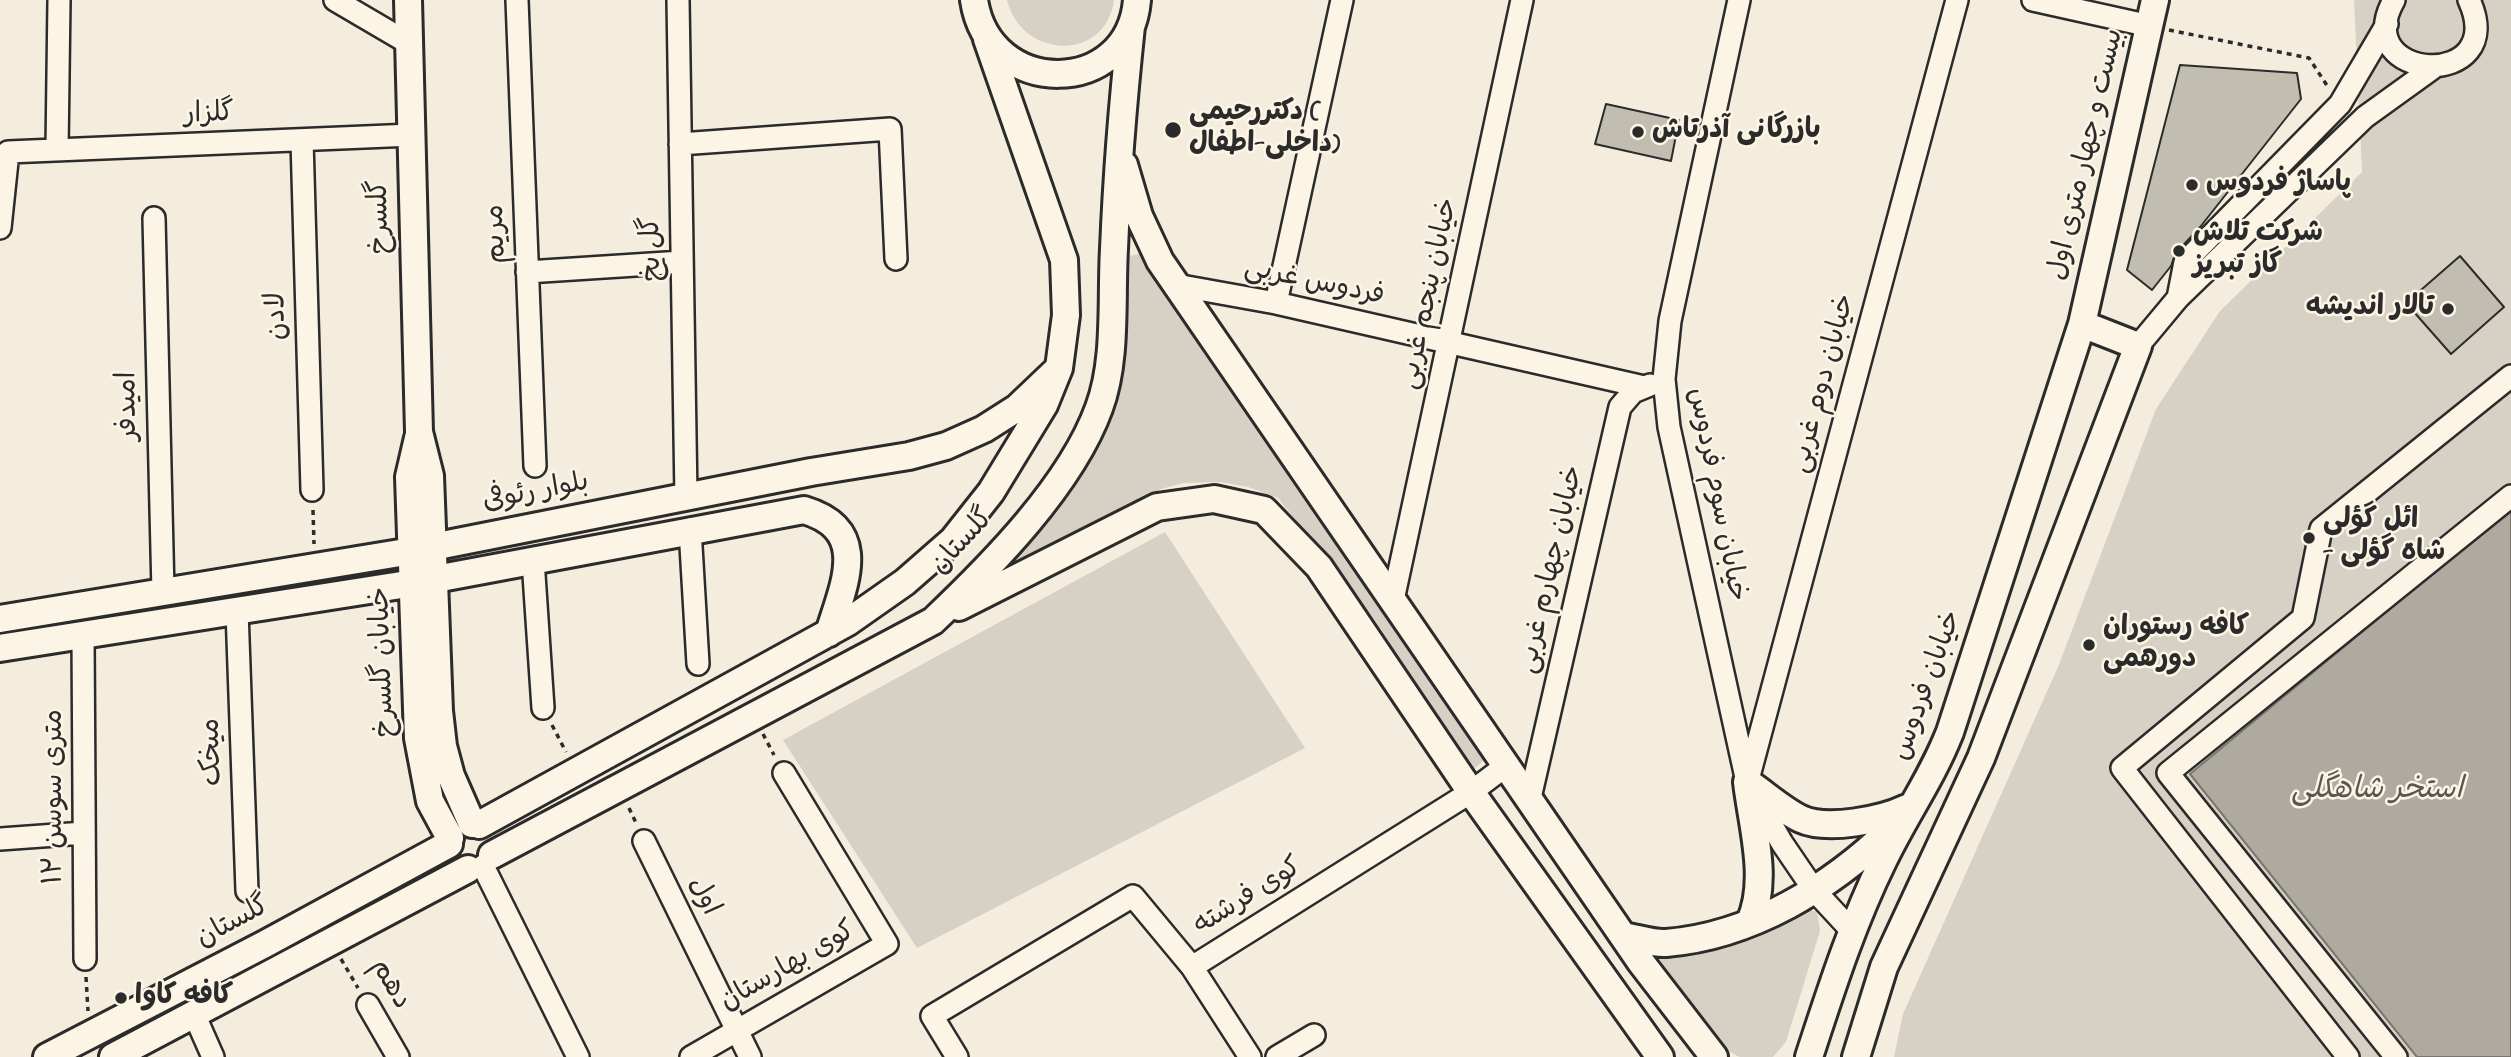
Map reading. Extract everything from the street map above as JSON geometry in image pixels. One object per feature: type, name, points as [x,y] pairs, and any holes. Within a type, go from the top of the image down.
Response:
[{"type":"main road","name":"گلسرخ","points":[[408,0],[420,477]]},
{"type":"main road","points":[[954,0],[979,18],[1004,58],[1026,70],[1050,75],[1075,73],[1098,64],[1117,47],[1136,8]]},
{"type":"main road","name":"بیست و چهار متری اول","points":[[2082,324],[2155,0]]},
{"type":"main road","name":"گلستان","points":[[113,1057],[933,621],[974,582],[1073,461],[1100,407],[1109,360],[1118,146],[1136,8]]},
{"type":"main road","name":"گلستان","points":[[476,824],[577,772],[829,633],[905,582],[953,540],[998,481],[1044,405],[1059,368],[1066,315],[1064,260],[979,18]]},
{"type":"main road","points":[[1118,146],[1139,216],[1160,261],[1623,936],[1714,1057]]},
{"type":"main road","points":[[1856,1057],[1884,967],[1981,758],[2138,346],[2082,324]]},
{"type":"main road","name":"خیابان فردوس","points":[[1809,1057],[1851,929],[1884,858],[1918,802],[1950,732],[2082,324]]},
{"type":"main road","name":"بلوار رئوفی","points":[[0,619],[423,549],[909,456],[947,446],[984,429],[1017,408],[1059,368]]},
{"type":"main road","name":"خیابان گلسرخ","points":[[420,477],[425,581],[443,746],[451,776],[476,824]]},
{"type":"main road","points":[[686,497],[690,529]]},
{"type":"main road","points":[[933,621],[1157,508],[1214,499],[1264,510],[1320,567],[1471,792],[1660,1057]]},
{"type":"main road","points":[[0,648],[425,581],[690,529],[804,510],[827,517],[840,532],[847,552],[847,574],[829,633]]},
{"type":"main road","name":"خیابان گلسرخ","points":[[425,581],[418,738],[430,801],[450,841]]},
{"type":"main road","points":[[1747,782],[1802,820],[1861,821],[1898,812],[1918,802]]},
{"type":"main road","points":[[1747,782],[1758,870],[1757,905],[1750,922]]},
{"type":"main road","points":[[1623,936],[1663,943],[1713,935],[1771,915],[1814,890],[1863,856],[1918,802]]},
{"type":"main road","points":[[476,824],[490,834],[481,863],[455,862],[450,841],[460,827],[476,824]]},
{"type":"main road","name":"گلستان","points":[[47,1057],[265,944],[450,841]]},
{"type":"street","points":[[57,150],[59,0]]},
{"type":"street","points":[[335,0],[410,44]]},
{"type":"street","name":"مریم","points":[[517,0],[535,466]]},
{"type":"street","name":"گل یخ","points":[[678,0],[686,497]]},
{"type":"street","points":[[1276,303],[1342,0]]},
{"type":"street","name":"خیابان پنجم غربی","points":[[1393,600],[1522,0]]},
{"type":"street","name":"خیابان سوم فردوس","points":[[1739,0],[1670,321],[1664,379],[1669,428],[1747,782],[1782,843],[1814,890],[1851,929]]},
{"type":"street","name":"خیابان دوم غربی","points":[[1747,782],[1957,0]]},
{"type":"street","points":[[2033,0],[2150,26]]},
{"type":"street","points":[[2178,298],[2185,262],[2340,104],[2387,24],[2394,0]]},
{"type":"street","points":[[2387,24],[2396,50],[2419,66],[2446,66],[2468,50],[2477,24],[2469,0]]},
{"type":"street","points":[[2138,346],[2178,298],[2365,117],[2433,68]]},
{"type":"street","points":[[680,144],[890,129],[896,259]]},
{"type":"street","name":"گلزار","points":[[0,228],[8,152],[412,135]]},
{"type":"street","name":"لادن","points":[[302,140],[312,490]]},
{"type":"street","name":"امیدفر","points":[[153,218],[163,592]]},
{"type":"street","points":[[527,272],[682,262]]},
{"type":"street","name":"فردوس غربی","points":[[1177,285],[1276,303],[1644,387]]},
{"type":"street","points":[[2348,1057],[2122,768],[2303,618],[2321,528],[2511,376]]},
{"type":"street","name":"خیابان چهارم غربی","points":[[1530,797],[1620,407],[1633,392],[1664,379]]},
{"type":"street","points":[[2396,1057],[2168,773],[2511,496]]},
{"type":"street","points":[[690,529],[698,664]]},
{"type":"street","points":[[533,560],[543,708]]},
{"type":"street","name":"میخک","points":[[237,611],[247,891]]},
{"type":"street","name":"۱۲ متری سوسن","points":[[83,635],[85,959]]},
{"type":"street","name":"کوی فرشته","points":[[957,1057],[932,1016],[1133,896],[1192,967],[1471,792],[1507,765]]},
{"type":"street","name":"کوی بهارستان","points":[[691,1057],[887,944],[783,773]]},
{"type":"street","points":[[0,839],[84,833]]},
{"type":"street","name":"اول","points":[[644,841],[750,1057]]},
{"type":"street","points":[[481,863],[578,1057]]},
{"type":"street","points":[[1192,967],[1250,1057]]},
{"type":"street","name":"دهم","points":[[368,1005],[398,1057]]},
{"type":"street","points":[[194,1014],[213,1057]]},
{"type":"street","points":[[1277,1057],[1314,1035]]},
{"type":"path","points":[[2150,26],[2309,58],[2340,104]]},
{"type":"path","points":[[312,490],[315,566]]},
{"type":"path","points":[[543,708],[577,772]]},
{"type":"path","points":[[753,716],[783,773]]},
{"type":"path","points":[[620,787],[644,841]]},
{"type":"path","name":"دهم","points":[[331,941],[368,1005]]},
{"type":"path","points":[[85,959],[90,1034]]},
{"type":"shaded area","points":[[1007,0],[1114,0],[1108,20],[1096,35],[1081,43],[1063,46],[1045,43],[1029,34],[1016,20]]},
{"type":"shaded area","name":"ائل گؤلی - شاه گؤلی","points":[[2354,0],[2511,0],[2511,1057],[1894,1057],[1903,1014],[2058,667],[2156,409],[2220,311],[2362,172]]},
{"type":"shaded area","points":[[1139,254],[1147,260],[1484,760],[1474,769],[1470,767],[1374,619],[1278,498],[1248,487],[1221,482],[1184,483],[1161,489],[985,581],[1071,480],[1123,264],[1129,256]]},
{"type":"shaded area","points":[[1165,532],[1305,748],[917,948],[783,740]]},
{"type":"shaded area","points":[[1806,911],[1817,911],[1820,931],[1786,1042],[1773,1057],[1740,1057],[1729,1051],[1704,1026],[1649,950],[1695,951],[1731,946],[1766,934]]},
{"type":"water","name":"استخر شاهگلی","points":[[2511,509],[2511,1057],[2417,1057],[2190,774]]},
{"type":"building","name":"پاساژ فردوس","points":[[2180,65],[2297,73],[2301,99],[2201,226],[2176,253],[2171,266],[2152,290],[2127,270]]},
{"type":"building","name":"بازرگانی آذرتاش","points":[[1606,104],[1679,120],[1671,161],[1595,144]]},
{"type":"building","points":[[2460,256],[2504,307],[2451,354],[2406,303]]},
{"type":"place","name":"دکتررحیمی ( داخلی-اطفال)","points":[[1173,130]]},
{"type":"place","name":"بازرگانی آذرتاش","points":[[1638,132]]},
{"type":"place","name":"پاساژ فردوس","points":[[2192,185]]},
{"type":"place","name":"شرکت تلاش گاز تبریز","points":[[2179,251]]},
{"type":"place","name":"تالار اندیشه","points":[[2448,309]]},
{"type":"place","name":"ائل گؤلی - شاه گؤلی","points":[[2309,538]]},
{"type":"place","name":"کافه رستوران دورهمی","points":[[2089,645]]},
{"type":"place","name":"کافه کاوا","points":[[121,998]]}]
